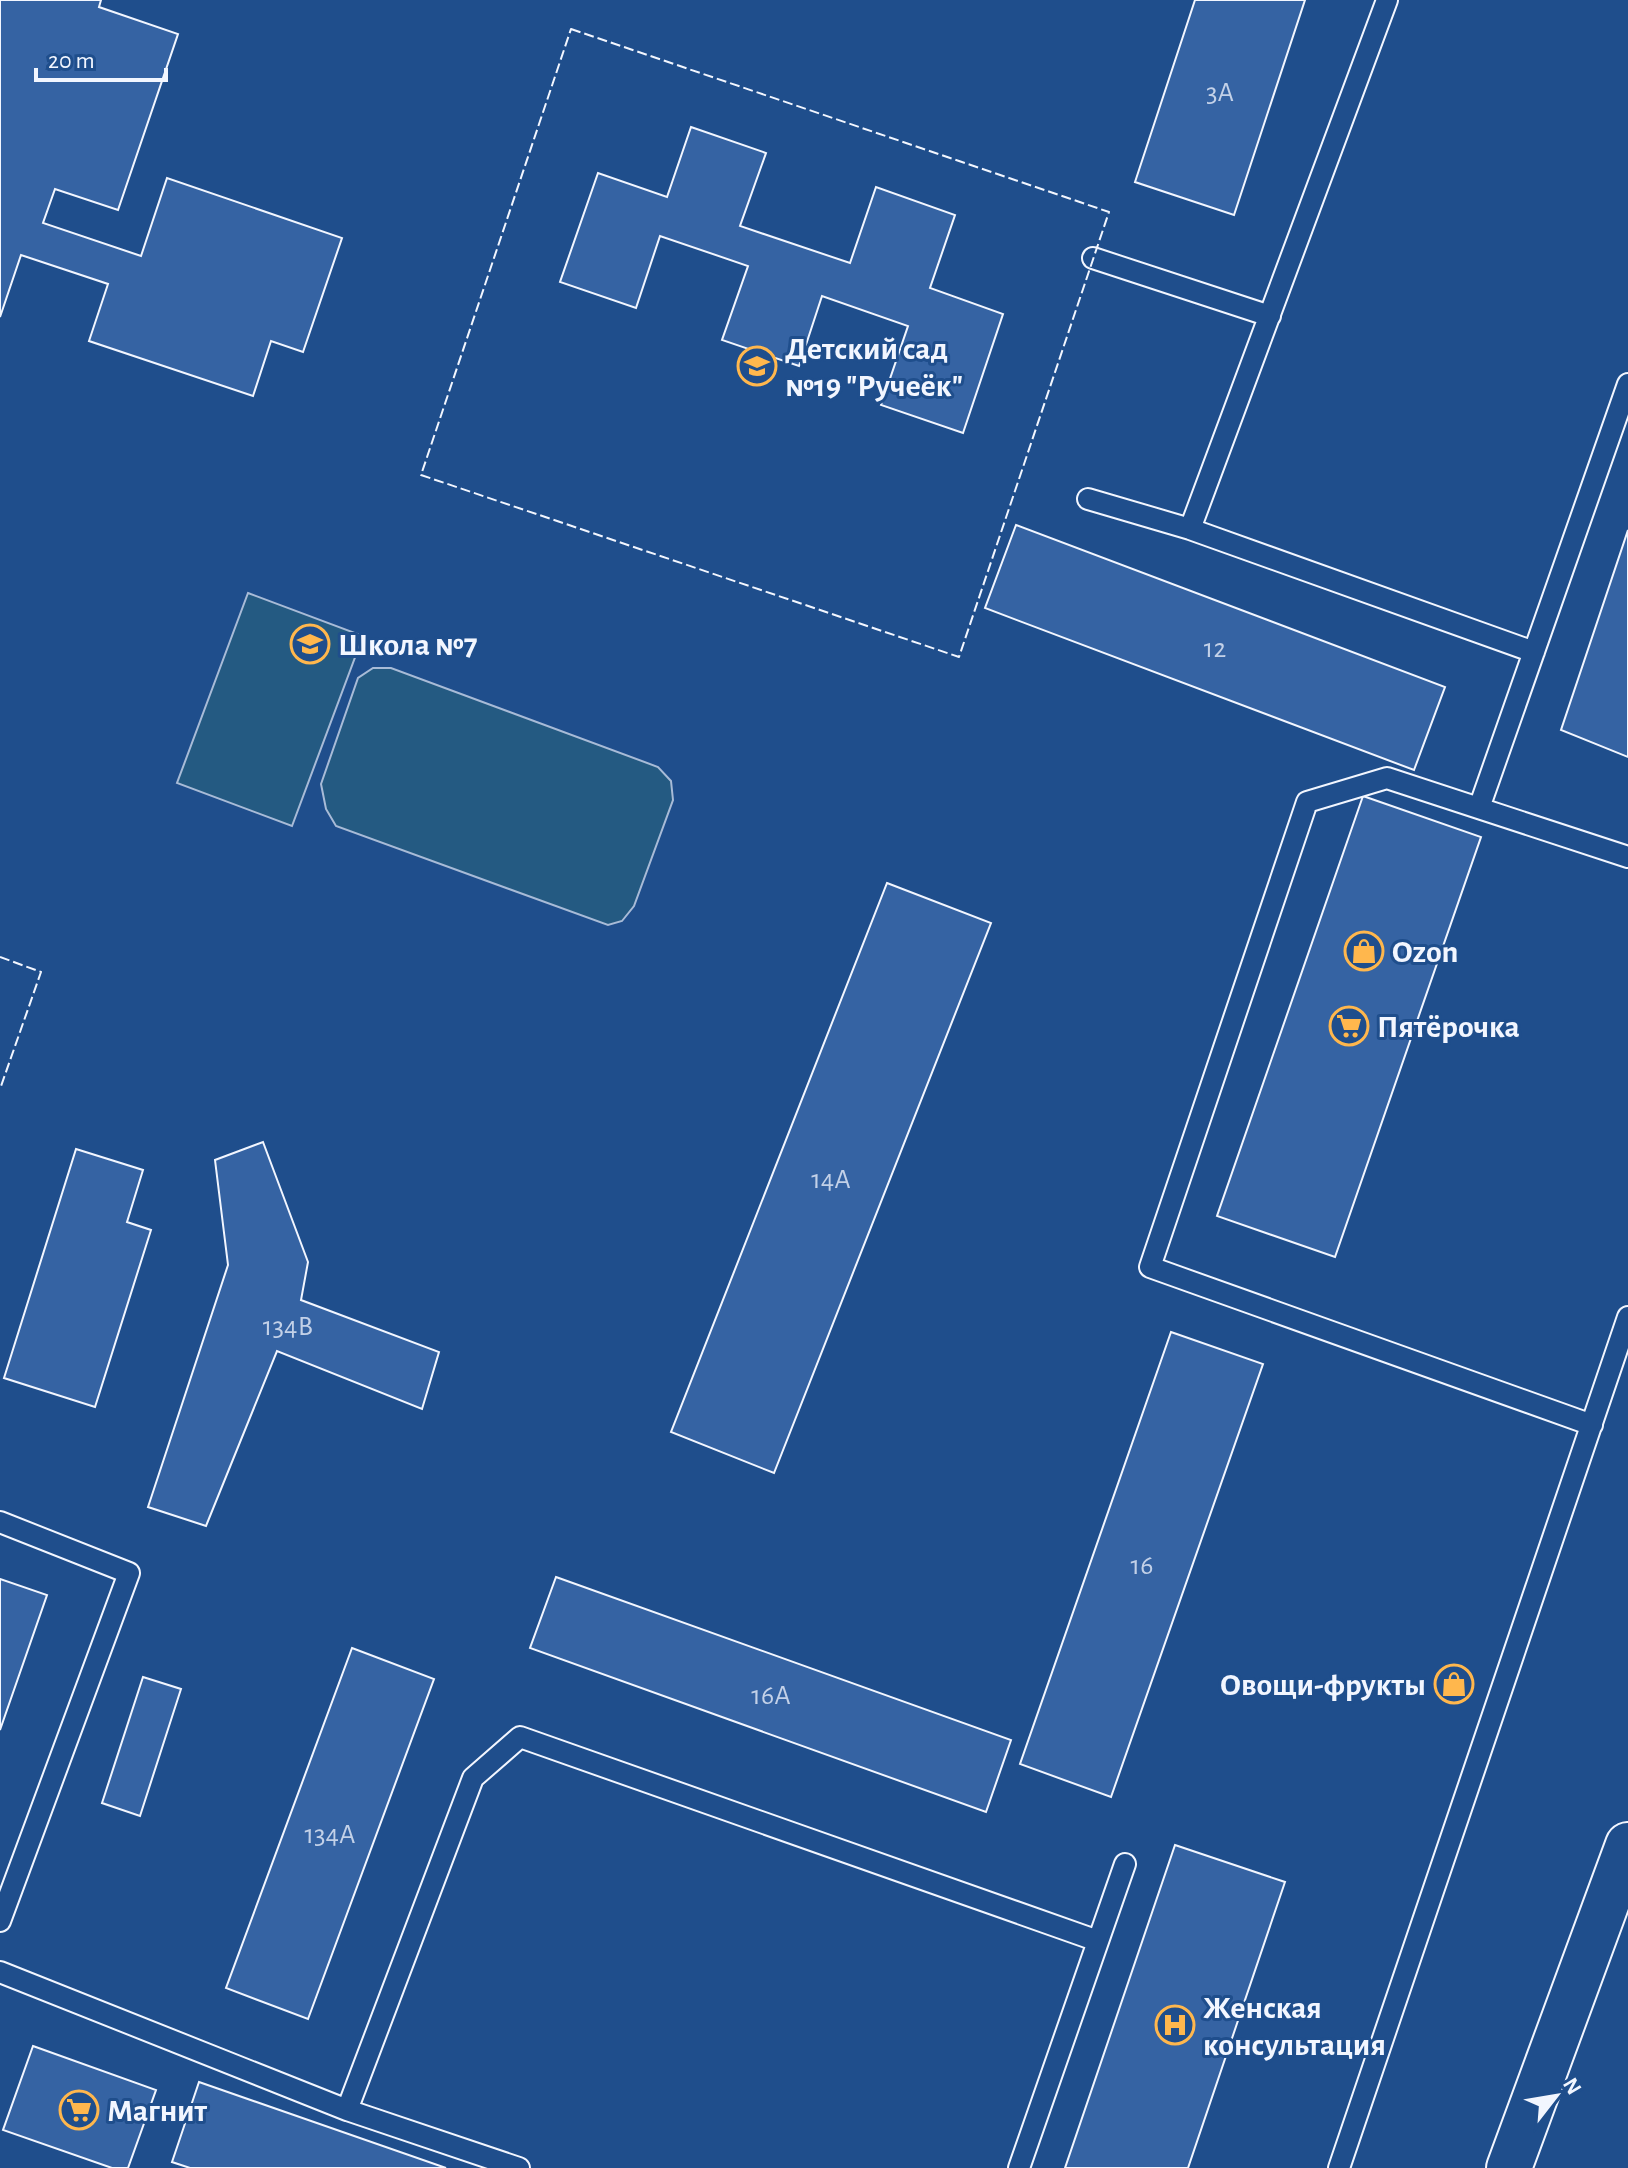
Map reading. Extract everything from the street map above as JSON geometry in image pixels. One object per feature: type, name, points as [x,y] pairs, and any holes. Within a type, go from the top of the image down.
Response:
[{"type":"main road","points":[[1509,2168],[1628,1845]]},
{"type":"lane","points":[[1190,529],[1387,0]]},
{"type":"lane","points":[[1093,258],[1270,316]]},
{"type":"lane","points":[[1479,808],[1628,384]]},
{"type":"lane","points":[[1088,499],[1190,529],[1534,652]]},
{"type":"lane","points":[[1592,1425],[1150,1267],[1307,802],[1387,778],[1628,857]]},
{"type":"lane","points":[[1339,2168],[1628,1317]]},
{"type":"lane","points":[[0,1522],[129,1573],[0,1921]]},
{"type":"lane","points":[[347,2110],[473,1778],[520,1737],[1098,1941]]},
{"type":"lane","points":[[1019,2168],[1125,1864]]},
{"type":"lane","points":[[0,1972],[347,2110],[519,2168]]},
{"type":"shaded area","points":[[248,593],[363,636],[292,826],[177,783]]},
{"type":"shaded area","points":[[373,668],[391,668],[658,767],[671,781],[673,800],[634,906],[622,921],[608,925],[336,826],[326,809],[321,784],[358,678]]},
{"type":"building","points":[[0,0],[101,0],[99,7],[178,34],[118,210],[55,189],[43,223],[141,256],[167,178],[342,238],[303,352],[271,341],[253,396],[89,341],[108,284],[21,255],[0,317]]},
{"type":"building","points":[[1195,0],[1305,0],[1234,215],[1135,182]]},
{"type":"building","points":[[691,127],[766,153],[740,226],[850,263],[876,187],[955,215],[930,288],[1003,314],[963,433],[881,405],[908,326],[822,296],[799,366],[722,340],[748,266],[660,236],[636,308],[560,282],[598,173],[667,197]]},
{"type":"building","points":[[1016,525],[1445,687],[1414,770],[985,608]]},
{"type":"building","points":[[1628,530],[1628,757],[1561,730]]},
{"type":"building","name":"Пятёрочка","points":[[1363,796],[1481,837],[1335,1257],[1217,1216]]},
{"type":"building","points":[[887,883],[991,923],[774,1473],[671,1432]]},
{"type":"building","points":[[263,1142],[308,1262],[301,1300],[439,1352],[422,1409],[277,1351],[206,1526],[148,1507],[228,1265],[215,1160]]},
{"type":"building","points":[[76,1149],[143,1170],[127,1222],[151,1230],[95,1407],[4,1378]]},
{"type":"building","points":[[1171,1332],[1263,1364],[1111,1797],[1020,1764]]},
{"type":"building","points":[[556,1577],[1011,1740],[986,1812],[530,1648]]},
{"type":"building","points":[[0,1579],[47,1595],[0,1730]]},
{"type":"building","points":[[352,1648],[434,1679],[308,2019],[226,1988]]},
{"type":"building","points":[[143,1677],[181,1689],[140,1816],[102,1803]]},
{"type":"building","name":"Женская консультация","points":[[1175,1845],[1285,1882],[1188,2168],[1065,2168]]},
{"type":"building","name":"Магнит","points":[[33,2046],[156,2090],[128,2168],[112,2168],[3,2130]]},
{"type":"building","points":[[199,2082],[446,2168],[190,2168],[172,2162]]},
{"type":"fence","points":[[571,29],[1109,212],[959,657],[421,475],[571,29]]},
{"type":"fence","points":[[0,957],[41,972],[0,1089]]},
{"type":"place","name":"Детский сад №19 \"Ручеёк\"","points":[[757,366]]},
{"type":"place","name":"Школа №7","points":[[310,644]]},
{"type":"place","name":"Ozon","points":[[1364,951]]},
{"type":"place","name":"Пятёрочка","points":[[1349,1026]]},
{"type":"place","name":"Овощи-фрукты","points":[[1454,1684]]},
{"type":"place","name":"Женская консультация","points":[[1175,2025]]},
{"type":"place","name":"Магнит","points":[[79,2110]]}]
